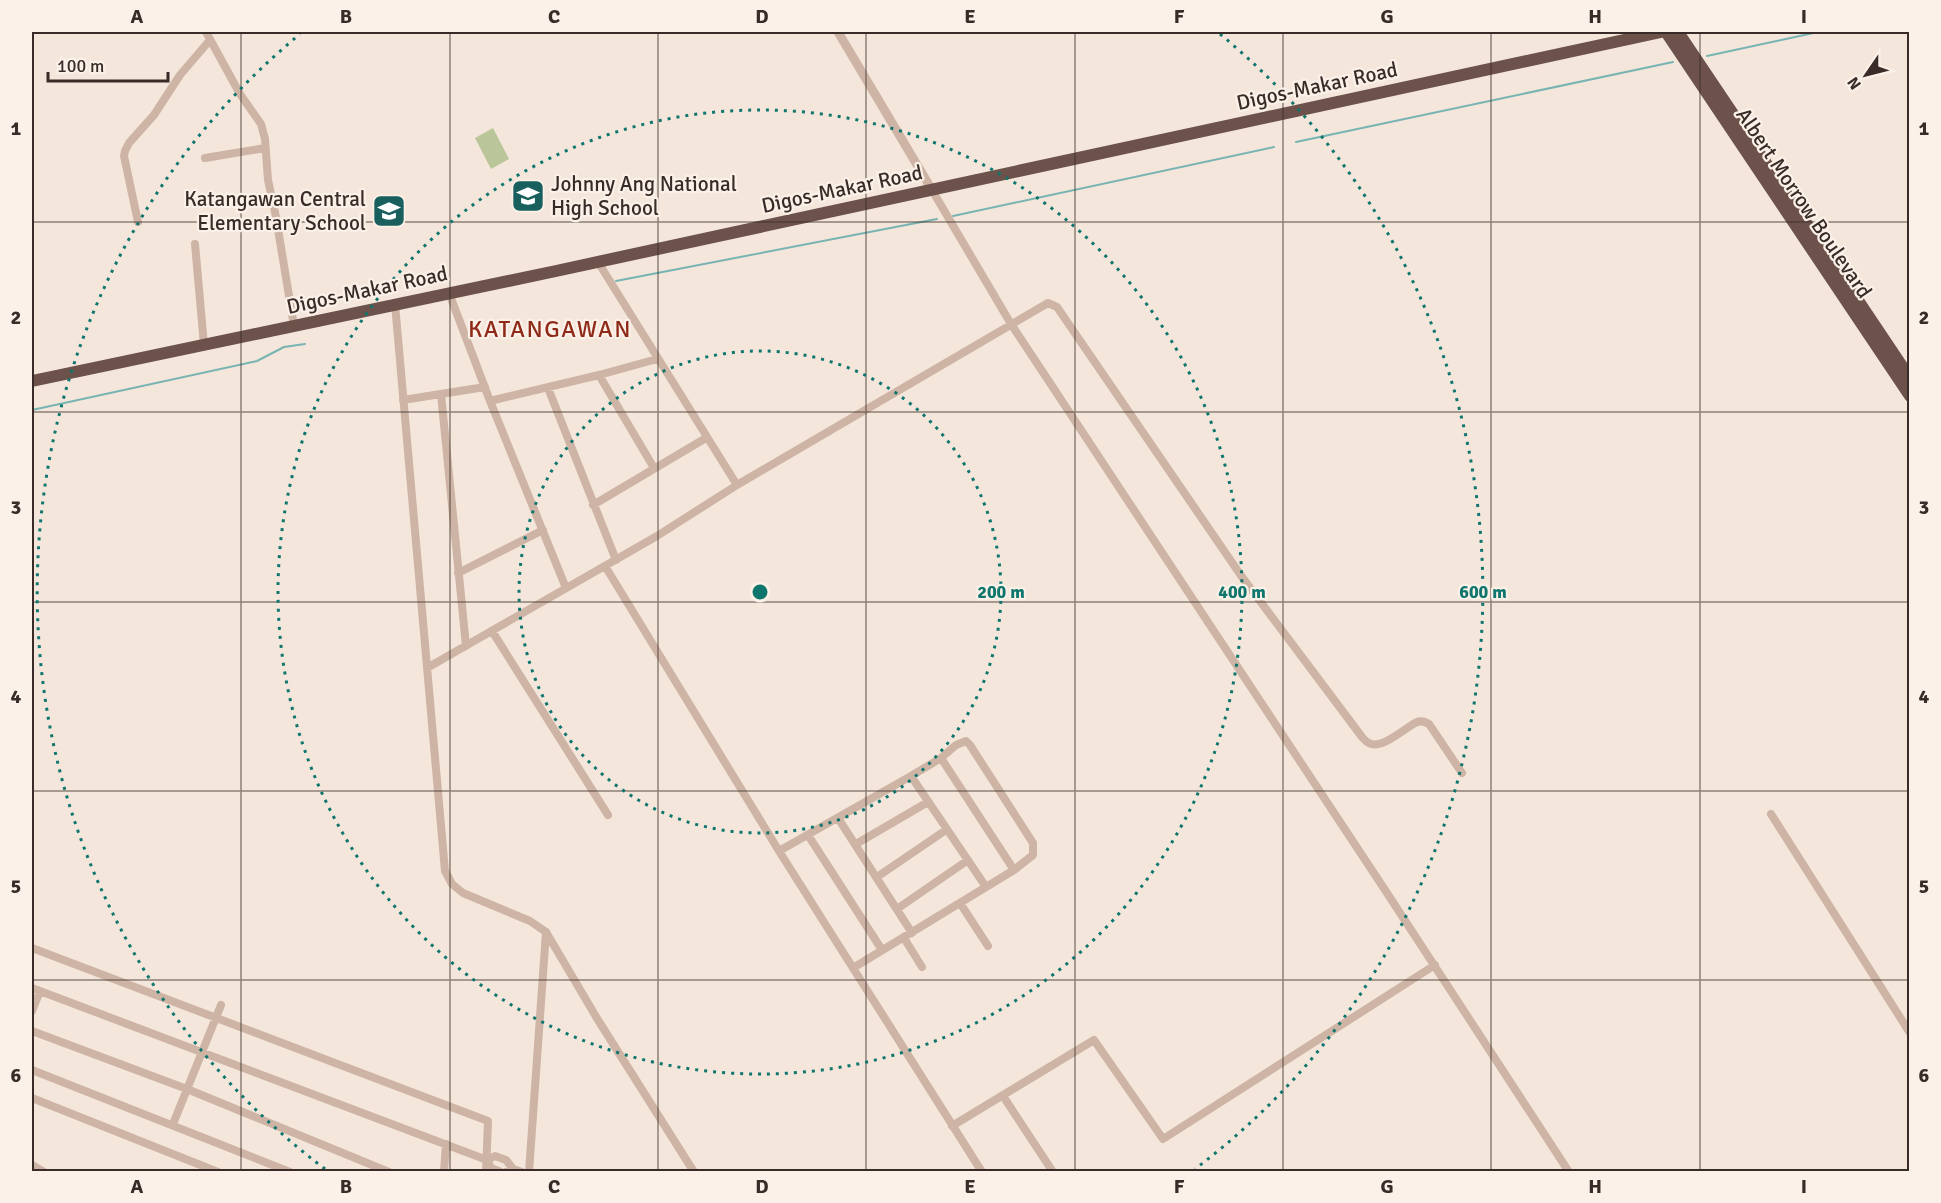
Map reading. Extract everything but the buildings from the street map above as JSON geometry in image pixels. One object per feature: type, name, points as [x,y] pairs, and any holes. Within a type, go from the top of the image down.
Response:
[{"type":"highway","name":"Digos-Makar Road","points":[[32,381],[598,262],[1661,32]]},
{"type":"highway","name":"Albert Morrow Boulevard","points":[[1666,32],[1910,396]]},
{"type":"highway","name":"Albert Morrow Boulevard","points":[[1678,32],[1910,378]]},
{"type":"street","points":[[206,32],[240,94],[261,124],[268,180],[294,326]]},
{"type":"street","points":[[838,32],[1011,324],[1435,965],[1569,1172]]},
{"type":"street","points":[[138,222],[124,156],[126,147],[154,115],[180,75],[210,40]]},
{"type":"street","points":[[205,158],[265,148]]},
{"type":"street","points":[[195,244],[204,345]]},
{"type":"street","points":[[598,262],[737,485]]},
{"type":"street","points":[[449,293],[566,588]]},
{"type":"street","points":[[427,668],[657,536],[737,485],[1048,303],[1057,307],[1242,577],[1362,736],[1369,743],[1377,746],[1415,723],[1424,721],[1429,724],[1462,773]]},
{"type":"street","points":[[395,304],[444,864],[448,879],[463,893],[530,921],[546,932],[598,1020],[694,1172]]},
{"type":"street","points":[[490,401],[657,359]]},
{"type":"street","points":[[599,375],[654,468]]},
{"type":"street","points":[[403,400],[485,387]]},
{"type":"street","points":[[548,388],[616,560]]},
{"type":"street","points":[[441,394],[466,646]]},
{"type":"street","points":[[593,505],[706,438]]},
{"type":"street","points":[[458,573],[543,530]]},
{"type":"street","points":[[604,566],[982,1172]]},
{"type":"street","points":[[492,631],[608,816]]},
{"type":"street","points":[[780,851],[911,776],[963,741],[970,745],[1033,843],[1033,855],[1014,870],[853,968]]},
{"type":"street","points":[[940,758],[1014,870]]},
{"type":"street","points":[[911,776],[986,886]]},
{"type":"street","points":[[856,844],[928,802]]},
{"type":"street","points":[[1771,814],[1910,1033]]},
{"type":"street","points":[[838,818],[912,933]]},
{"type":"street","points":[[877,877],[946,830]]},
{"type":"street","points":[[808,835],[882,950]]},
{"type":"street","points":[[897,909],[968,860]]},
{"type":"street","points":[[960,903],[988,946]]},
{"type":"street","points":[[529,1172],[546,932]]},
{"type":"street","points":[[903,938],[922,967]]},
{"type":"street","points":[[32,948],[488,1121],[486,1172]]},
{"type":"street","points":[[952,1126],[1094,1040],[1163,1139],[1435,965]]},
{"type":"street","points":[[32,1011],[36,989],[487,1160],[492,1168],[501,1172]]},
{"type":"street","points":[[173,1124],[221,1005]]},
{"type":"street","points":[[32,1031],[187,1089],[389,1172]]},
{"type":"street","points":[[32,1070],[290,1172]]},
{"type":"street","points":[[1003,1096],[1053,1172]]},
{"type":"street","points":[[32,1098],[218,1172]]},
{"type":"street","points":[[444,1172],[446,1144]]},
{"type":"street","points":[[487,1160],[495,1156],[506,1160],[509,1170],[522,1172]]},
{"type":"street","points":[[32,1165],[44,1172]]},
{"type":"green space","points":[[493,128],[509,159],[491,169],[475,138]]},
{"type":"waterway","points":[[1707,56],[1818,32]]},
{"type":"waterway","points":[[1296,142],[1673,62]]},
{"type":"waterway","points":[[953,216],[1274,147]]},
{"type":"waterway","points":[[616,281],[937,219]]},
{"type":"waterway","points":[[32,410],[257,361],[284,347],[305,344]]},
{"type":"place","name":"Johnny Ang National High School","points":[[528,196]]},
{"type":"place","name":"Katangawan Central Elementary School","points":[[389,211]]},
{"type":"district","name":"KATANGAWAN","points":[[550,329]]}]
